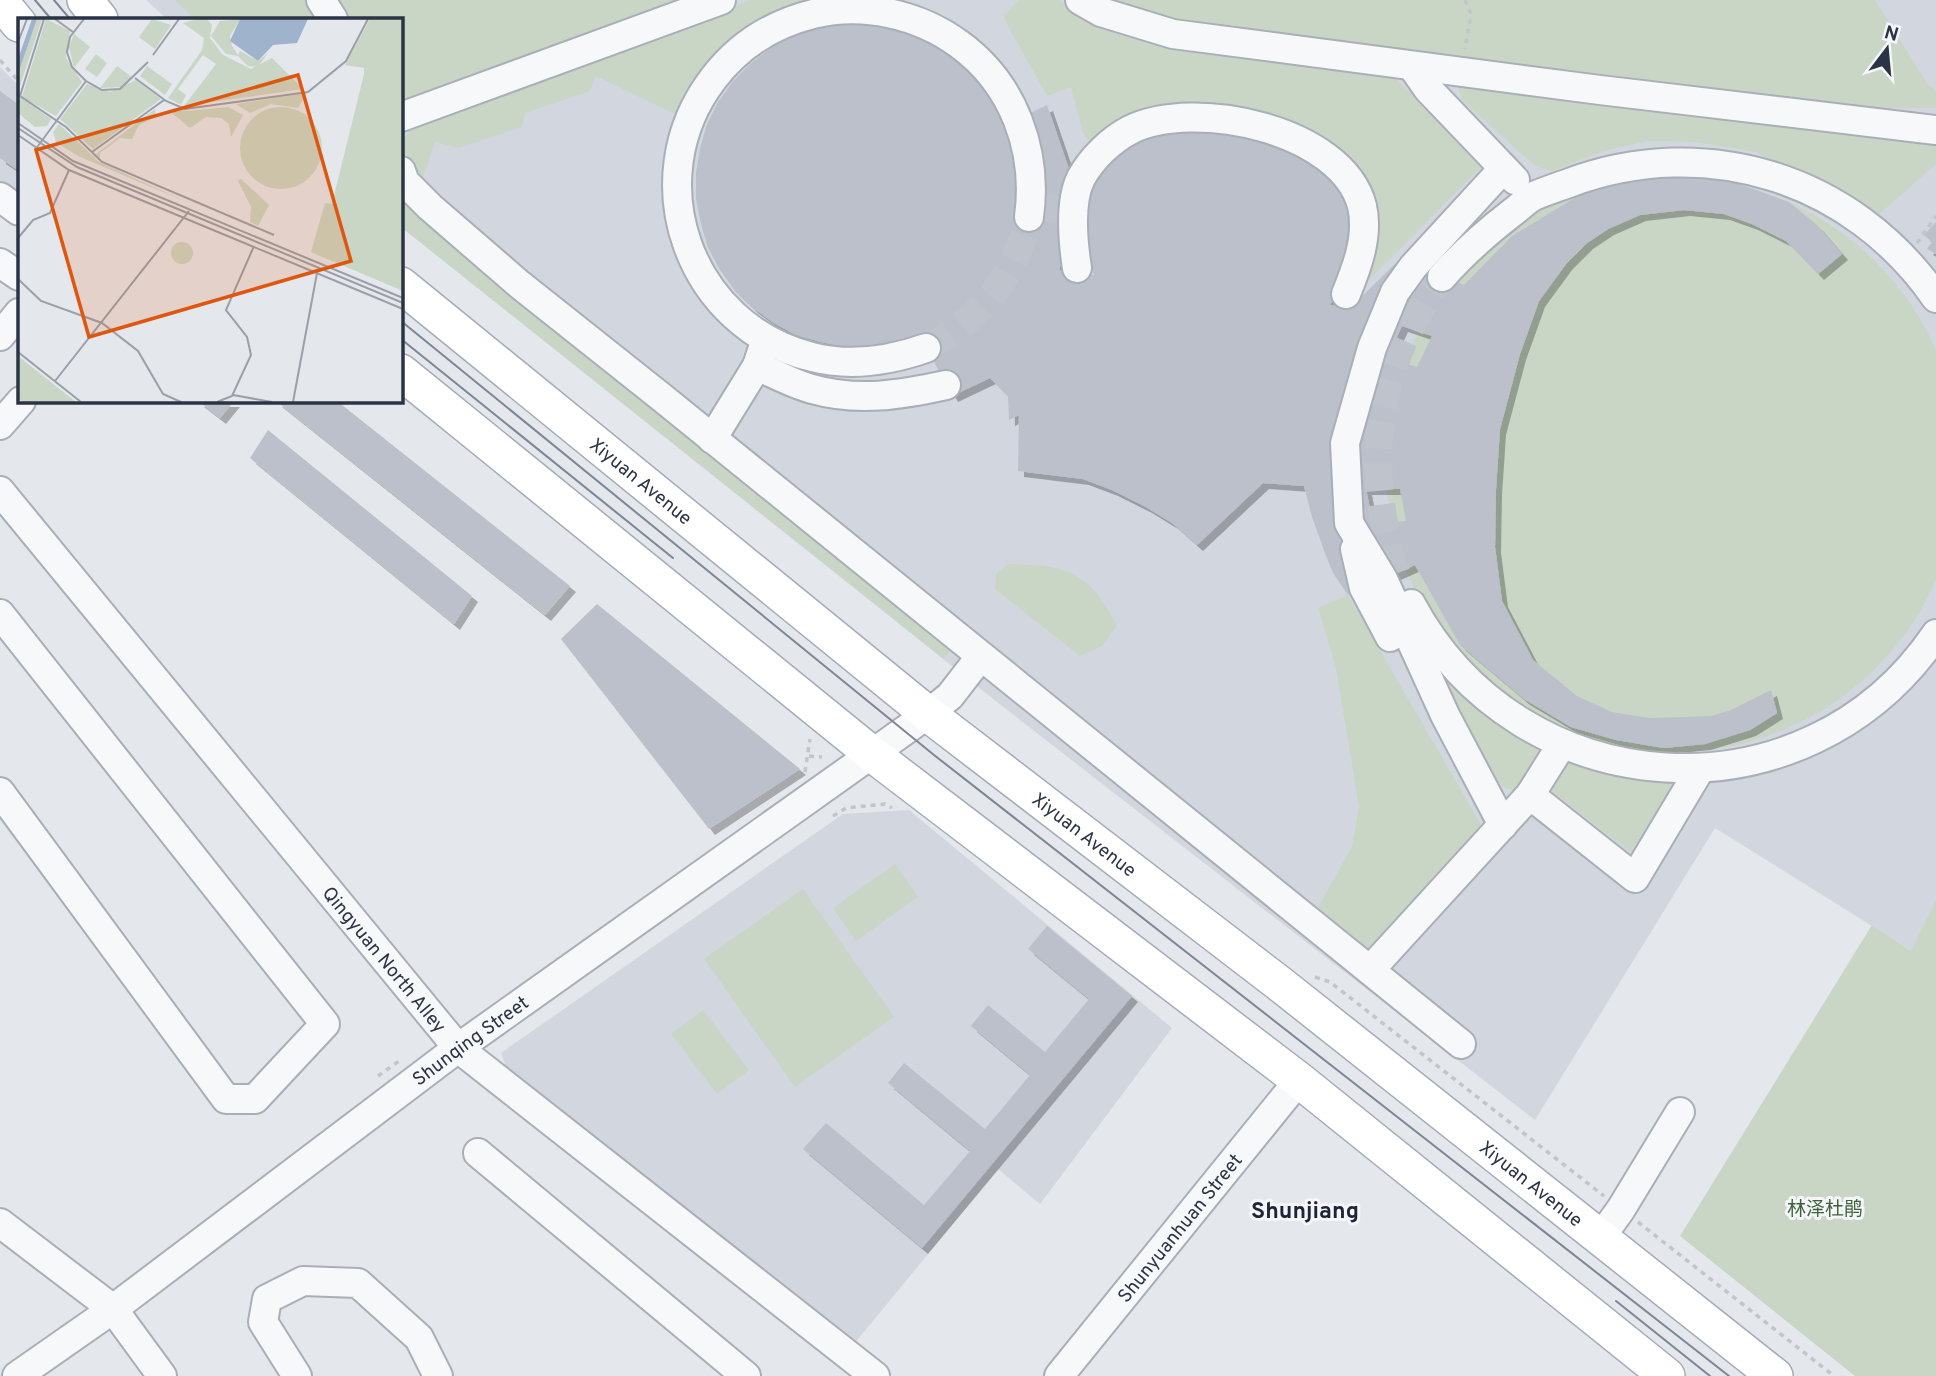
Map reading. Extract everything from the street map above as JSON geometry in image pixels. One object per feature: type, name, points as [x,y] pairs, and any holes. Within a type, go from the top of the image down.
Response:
[{"type":"main road","points":[[85,0],[99,18]]},
{"type":"main road","points":[[0,1],[18,23]]},
{"type":"main road","name":"Xiyuan Avenue","points":[[402,286],[928,714],[1280,984],[1611,1223],[1775,1376]]},
{"type":"main road","points":[[402,373],[872,754],[1298,1080],[1667,1376]]},
{"type":"street","points":[[321,0],[332,18]]},
{"type":"street","points":[[402,117],[721,0]]},
{"type":"street","points":[[1080,0],[1101,12],[1173,34],[1600,90],[1936,130]]},
{"type":"street","points":[[757,366],[828,382],[864,380],[930,354],[845,362],[797,353],[766,339],[738,319],[720,302],[705,282],[684,237],[678,210],[676,183],[682,143],[696,105],[706,88],[732,57],[764,33],[801,17],[821,12],[861,9],[901,15],[952,39],[989,71],[1015,113],[1029,160],[1032,209]]},
{"type":"street","points":[[1412,66],[1428,89],[1503,169],[1534,196]]},
{"type":"street","points":[[1077,268],[1072,212],[1080,180],[1111,142],[1132,129],[1172,119],[1237,121],[1267,128],[1304,142],[1328,157],[1349,177],[1362,207],[1363,239],[1359,261],[1346,294]]},
{"type":"street","points":[[1442,277],[1486,232],[1534,196],[1590,175],[1640,164],[1691,162],[1742,167],[1791,181],[1837,204],[1878,234],[1906,260],[1936,298]]},
{"type":"street","points":[[1503,169],[1413,267],[1395,292],[1372,348],[1345,443],[1349,523],[1382,579],[1445,715],[1503,825]]},
{"type":"street","points":[[402,174],[405,182],[440,216],[519,284],[1461,1044]]},
{"type":"street","points":[[0,197],[18,210]]},
{"type":"street","points":[[0,263],[18,275]]},
{"type":"street","points":[[0,336],[18,314]]},
{"type":"street","points":[[712,439],[757,366],[766,339]]},
{"type":"street","points":[[757,366],[810,389],[853,397],[901,395],[946,385]]},
{"type":"street","points":[[0,425],[19,402]]},
{"type":"street","name":"Qingyuan North Alley","points":[[0,491],[458,1048],[875,1376]]},
{"type":"street","points":[[1396,573],[1430,636],[1459,672],[1502,710],[1531,729],[1562,744],[1607,760],[1653,768],[1700,769],[1766,758],[1797,747],[1855,716],[1881,696],[1933,646]]},
{"type":"street","points":[[0,614],[325,1024],[255,1099],[226,1100],[0,792]]},
{"type":"street","name":"Shunqing Street","points":[[17,1376],[113,1309],[458,1048],[928,714],[950,696],[981,656]]},
{"type":"street","points":[[1370,970],[1530,795],[1562,744]]},
{"type":"street","points":[[1530,795],[1635,878],[1700,769]]},
{"type":"street","name":"Shunyuanhuan Street","points":[[1059,1376],[1298,1080]]},
{"type":"street","points":[[1611,1223],[1680,1112]]},
{"type":"street","points":[[478,1153],[746,1376]]},
{"type":"street","points":[[0,1223],[113,1309],[162,1376]]},
{"type":"street","points":[[297,1376],[263,1322],[267,1298],[303,1281],[358,1283],[419,1338],[438,1376]]},
{"type":"path","points":[[1461,71],[1471,15],[1465,0]]},
{"type":"path","points":[[0,60],[18,81]]},
{"type":"path","points":[[1906,260],[1936,216]]},
{"type":"path","points":[[800,774],[806,771],[812,740],[803,733]]},
{"type":"path","points":[[809,756],[822,757]]},
{"type":"path","points":[[833,816],[846,808],[886,804],[892,808]]},
{"type":"path","points":[[1280,984],[1299,978],[1318,977],[1330,982],[1611,1223],[1835,1376]]},
{"type":"path","points":[[378,1076],[411,1053]]},
{"type":"shaded area","points":[[146,0],[1936,0],[1936,966],[1715,828],[1535,1120],[997,702],[402,228],[402,18],[166,18]]},
{"type":"shaded area","points":[[0,67],[18,85],[18,200],[0,187]]},
{"type":"shaded area","points":[[909,810],[1172,1028],[1040,1204],[998,1169],[854,1344],[510,1078],[501,1053],[843,814]]},
{"type":"green space","points":[[175,0],[310,0],[319,18],[194,18]]},
{"type":"green space","points":[[335,0],[693,0],[402,109],[402,18],[345,18]]},
{"type":"green space","points":[[751,0],[888,0],[756,27],[727,43],[705,65],[683,94],[675,114],[596,76],[590,91],[525,113],[522,127],[459,148],[435,142],[421,183],[406,158],[403,144],[411,129],[420,121]]},
{"type":"green space","points":[[1019,0],[1059,0],[1077,13],[1117,33],[1160,42],[1394,77],[1485,163],[1360,289],[1345,158],[1324,139],[1281,120],[1096,148],[1083,133],[1071,87],[1047,96],[1007,24],[1004,15]]},
{"type":"green space","points":[[1100,0],[1875,0],[1928,85],[1936,90],[1936,108],[1848,108],[1178,24]]},
{"type":"green space","points":[[1455,77],[1936,130],[1936,164],[1870,222],[1816,183],[1756,152],[1696,142],[1648,141],[1604,151],[1552,171],[1535,166],[1462,100]]},
{"type":"green space","points":[[1645,180],[1701,180],[1756,191],[1808,212],[1855,243],[1895,283],[1926,330],[1937,353],[1937,577],[1911,624],[1876,668],[1855,687],[1808,718],[1756,739],[1701,750],[1645,750],[1590,739],[1538,718],[1491,687],[1451,647],[1420,600],[1399,548],[1388,493],[1388,437],[1399,382],[1420,330],[1451,283],[1491,243],[1538,212],[1590,191]]},
{"type":"green space","points":[[402,195],[953,648],[943,658],[402,228]]},
{"type":"green space","points":[[1008,564],[1046,566],[1074,575],[1097,593],[1117,626],[1102,646],[1080,656],[995,589],[996,574]]},
{"type":"green space","points":[[1348,595],[1484,830],[1371,951],[1318,907],[1352,847],[1359,807],[1336,668],[1318,608]]},
{"type":"green space","points":[[1445,682],[1489,716],[1542,743],[1543,759],[1516,791],[1501,786]]},
{"type":"green space","points":[[1569,763],[1631,779],[1692,779],[1640,853],[1629,851],[1553,792],[1555,777]]},
{"type":"green space","points":[[895,864],[918,897],[856,941],[833,908]]},
{"type":"green space","points":[[803,889],[894,1017],[795,1087],[704,959]]},
{"type":"green space","name":"林泽杜鹃","points":[[1936,901],[1936,1376],[1855,1376],[1680,1236],[1872,925],[1911,951]]},
{"type":"green space","points":[[703,1010],[749,1070],[717,1094],[671,1034]]},
{"type":"building","points":[[842,23],[892,25],[940,43],[1024,116],[1047,105],[1069,169],[1070,197],[1064,254],[1059,270],[1094,275],[1085,251],[1078,209],[1107,153],[1182,125],[1280,142],[1318,164],[1343,192],[1355,229],[1352,262],[1330,305],[1350,308],[1398,261],[1464,285],[1512,236],[1586,191],[1640,178],[1684,173],[1718,176],[1789,202],[1817,225],[1842,254],[1818,274],[1786,241],[1724,214],[1684,210],[1640,215],[1608,229],[1587,243],[1566,264],[1539,301],[1520,354],[1500,429],[1496,489],[1495,547],[1502,601],[1533,660],[1577,696],[1612,712],[1649,718],[1682,717],[1712,716],[1731,710],[1771,690],[1777,713],[1750,730],[1705,744],[1664,748],[1616,740],[1571,727],[1524,699],[1460,645],[1415,565],[1348,595],[1333,573],[1312,517],[1304,486],[1263,483],[1197,545],[1172,523],[1112,490],[1083,479],[1018,471],[1019,415],[1009,420],[1008,396],[990,378],[952,396],[920,335],[896,343],[846,347],[796,335],[753,308],[735,291],[708,248],[696,199],[700,148],[707,124],[733,81],[771,48],[817,27]],"holes":[[[1402,326],[1432,336],[1417,367],[1387,358]],[[1366,489],[1400,489],[1406,521],[1373,524]]]},
{"type":"building","points":[[0,91],[18,104],[18,170],[0,158]]},
{"type":"building","points":[[1936,222],[1936,254],[1927,249],[1932,242],[1924,235]]},
{"type":"building","points":[[199,402],[233,402],[220,418]]},
{"type":"building","points":[[277,402],[338,402],[570,586],[545,615]]},
{"type":"building","points":[[268,430],[472,596],[454,624],[250,458]]},
{"type":"building","points":[[597,604],[800,769],[709,829],[561,639]]},
{"type":"building","points":[[1047,926],[1132,996],[922,1248],[803,1149],[826,1123],[924,1205],[970,1151],[888,1083],[904,1063],[985,1129],[1030,1075],[971,1026],[988,1005],[1045,1052],[1089,999],[1028,949]]},
{"type":"tunnel","points":[[1036,206],[1069,212]]},
{"type":"tunnel","points":[[926,348],[963,324],[992,294],[1015,259],[1029,217]]},
{"type":"tunnel","points":[[1396,573],[1380,494],[1378,456],[1381,419],[1389,382],[1401,347],[1419,311],[1442,277]]},
{"type":"tram line","points":[[35,0],[50,18]]},
{"type":"tram line","points":[[54,0],[69,18]]},
{"type":"tram line","points":[[402,322],[934,755],[1729,1376]]},
{"type":"tram line","points":[[402,340],[673,558]]},
{"type":"tram line","points":[[1616,1301],[1710,1376]]},
{"type":"district","name":"Shunjiang","points":[[1305,1210]]}]
